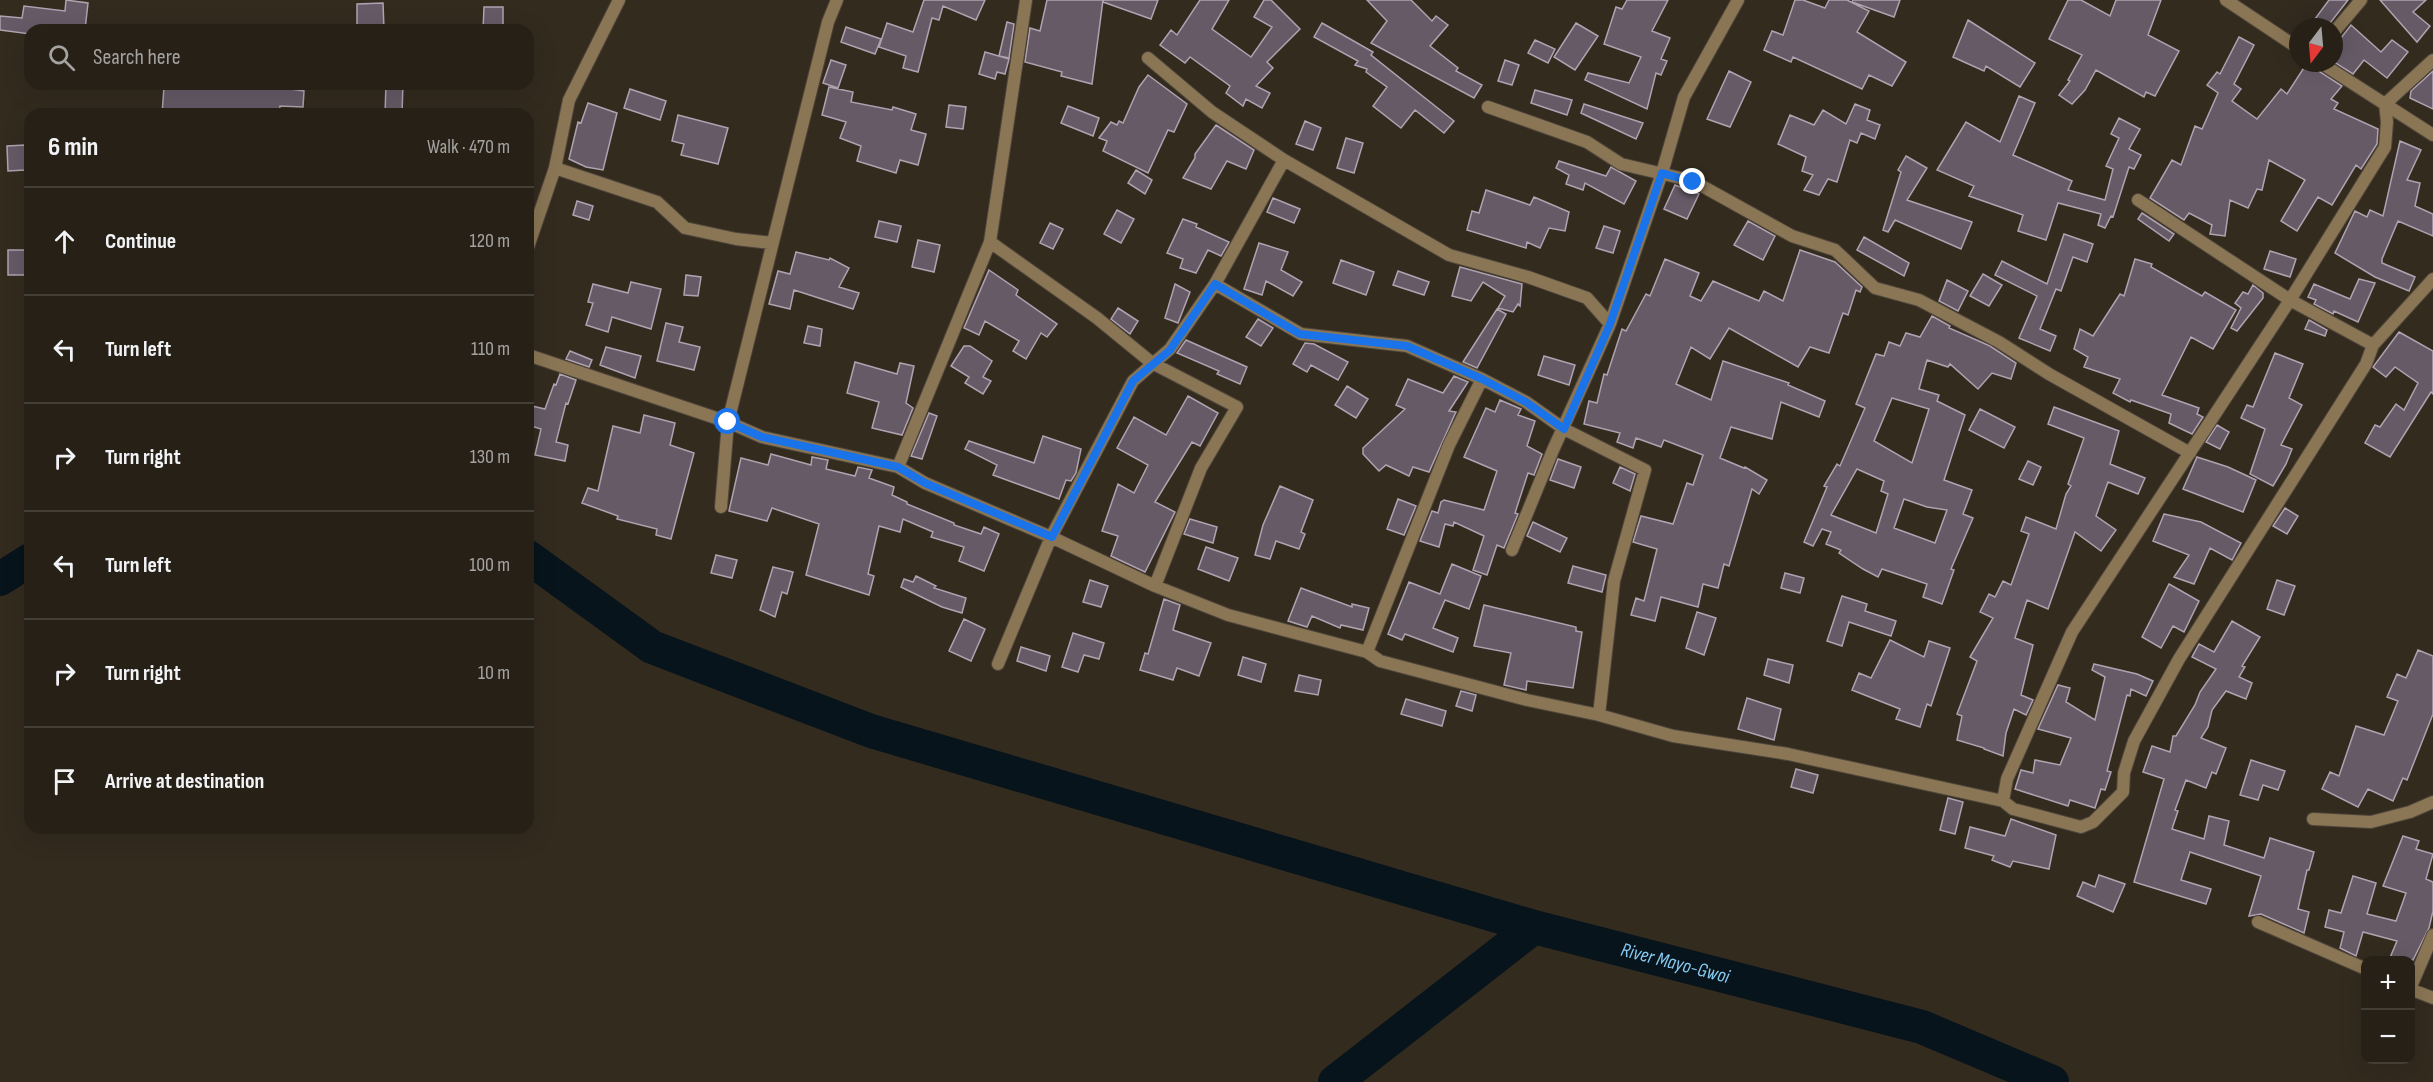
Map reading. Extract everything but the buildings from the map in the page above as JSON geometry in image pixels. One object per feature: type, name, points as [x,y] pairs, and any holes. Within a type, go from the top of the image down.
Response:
[{"type":"street","points":[[534,230],[555,168],[569,100],[619,0]]},
{"type":"street","points":[[721,507],[728,422],[828,22],[837,0]]},
{"type":"street","points":[[898,467],[990,242],[1026,0]]},
{"type":"street","points":[[1512,550],[1552,450],[1564,429],[1610,324],[1662,173],[1684,97],[1738,0]]},
{"type":"street","points":[[2226,0],[2289,42]]},
{"type":"street","points":[[2343,21],[2361,0]]},
{"type":"street","points":[[1148,58],[1212,112],[1284,160],[1449,255],[1587,298],[1610,324]]},
{"type":"street","points":[[2003,801],[2007,779],[2072,632],[2290,300],[2385,147],[2385,104],[2433,60]]},
{"type":"street","points":[[2334,72],[2433,135]]},
{"type":"street","points":[[1488,107],[1587,142],[1621,164],[1693,182],[1792,236],[1835,250],[1875,288],[1919,300],[1999,342],[2049,374],[2190,453]]},
{"type":"street","points":[[998,664],[1052,537],[1133,381],[1170,350],[1215,284],[1284,160]]},
{"type":"street","points":[[555,168],[657,202],[685,228],[736,239],[772,243]]},
{"type":"street","points":[[2138,201],[2290,300],[2373,345]]},
{"type":"street","points":[[990,242],[1097,318],[1152,363],[1237,407],[1201,468],[1155,586]]},
{"type":"street","points":[[534,357],[728,422],[762,437],[898,467],[925,483],[1052,537],[1155,586],[1228,615],[1367,652],[1380,661],[1527,700],[1599,715],[1673,736],[1788,754],[2003,801],[2013,809],[2081,827],[2093,822],[2123,792],[2124,773],[2134,741],[2179,659],[2366,364],[2373,345],[2433,279]]},
{"type":"street","points":[[1215,284],[1300,334],[1407,346],[1482,379],[1526,402],[1564,429],[1646,470],[1614,581],[1599,715]]},
{"type":"street","points":[[1367,652],[1449,445],[1482,379]]},
{"type":"street","points":[[2313,819],[2371,822],[2433,802]]},
{"type":"street","points":[[2258,922],[2361,967]]},
{"type":"street","points":[[2433,935],[2410,989],[2433,999]]},
{"type":"waterway","points":[[534,561],[652,647],[871,731],[1534,927]]},
{"type":"waterway","points":[[0,579],[24,564]]},
{"type":"waterway","name":"River Mayo-Gwoi","points":[[1335,1082],[1534,927],[1922,1027],[2052,1082]]},
{"type":"route","points":[[728,422],[762,437],[898,467],[925,483],[1052,537],[1133,381],[1170,350],[1215,284],[1300,334],[1407,346],[1482,379],[1526,402],[1564,429],[1610,324],[1662,173],[1693,182]]}]
